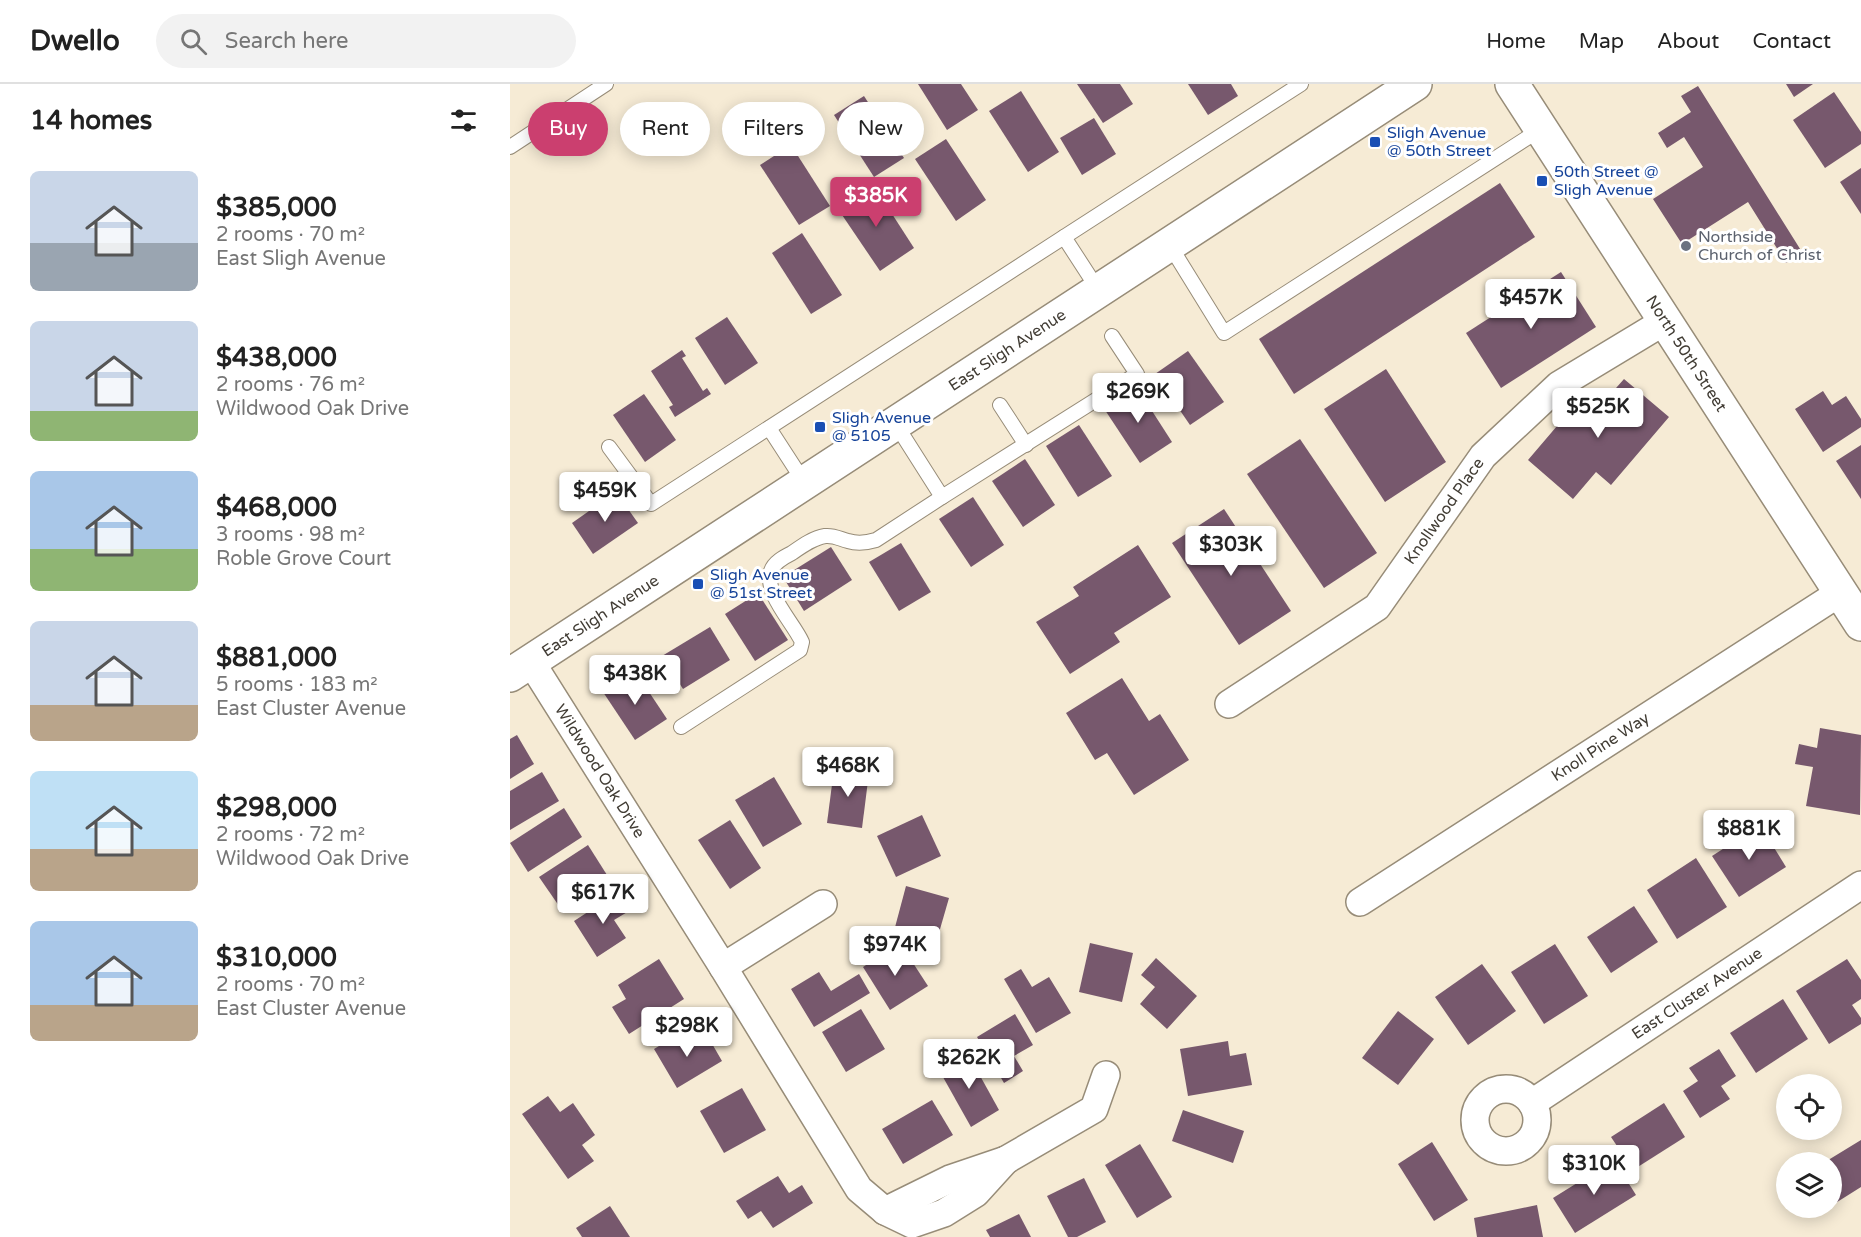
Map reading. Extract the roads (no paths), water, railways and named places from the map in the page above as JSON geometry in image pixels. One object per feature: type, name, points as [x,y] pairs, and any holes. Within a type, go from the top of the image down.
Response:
[{"type":"street","name":"East Sligh Avenue","points":[[520,668],[1415,84]]},
{"type":"street","name":"North 50th Street","points":[[1512,84],[1861,624]]},
{"type":"street","name":"Knollwood Place","points":[[1229,704],[1377,608],[1483,456],[1559,385],[1665,321]]},
{"type":"street","name":"Knoll Pine Way","points":[[1360,902],[1840,592]]},
{"type":"street","name":"Wildwood Oak Drive","points":[[520,668],[723,967],[859,1189],[885,1211],[912,1224],[944,1213],[976,1192],[1006,1160],[1094,1109],[1106,1075]]},
{"type":"street","name":"East Cluster Avenue","points":[[1532,1103],[1861,885]]},
{"type":"street","points":[[723,967],[823,904]]},
{"type":"lane","points":[[510,147],[606,84]]},
{"type":"lane","points":[[609,447],[651,504],[1301,84]]},
{"type":"lane","points":[[1169,244],[1224,333],[1541,129]]},
{"type":"lane","points":[[1064,237],[1099,291]]},
{"type":"lane","points":[[681,727],[800,650],[802,642],[775,598],[770,584],[771,570],[779,560],[814,539],[825,536],[863,544],[876,540],[1137,374],[1112,336]]},
{"type":"lane","points":[[1000,405],[1026,445]]},
{"type":"lane","points":[[895,423],[942,497]]},
{"type":"lane","points":[[769,428],[804,482]]},
{"type":"place","name":"Sligh Avenue @ 50th Street","points":[[1375,142]]},
{"type":"place","name":"50th Street @ Sligh Avenue","points":[[1542,181]]},
{"type":"place","name":"Northside Church of Christ","points":[[1686,246]]},
{"type":"place","name":"Sligh Avenue @ 5105","points":[[820,427]]},
{"type":"place","name":"Sligh Avenue @ 51st Street","points":[[698,584]]}]
